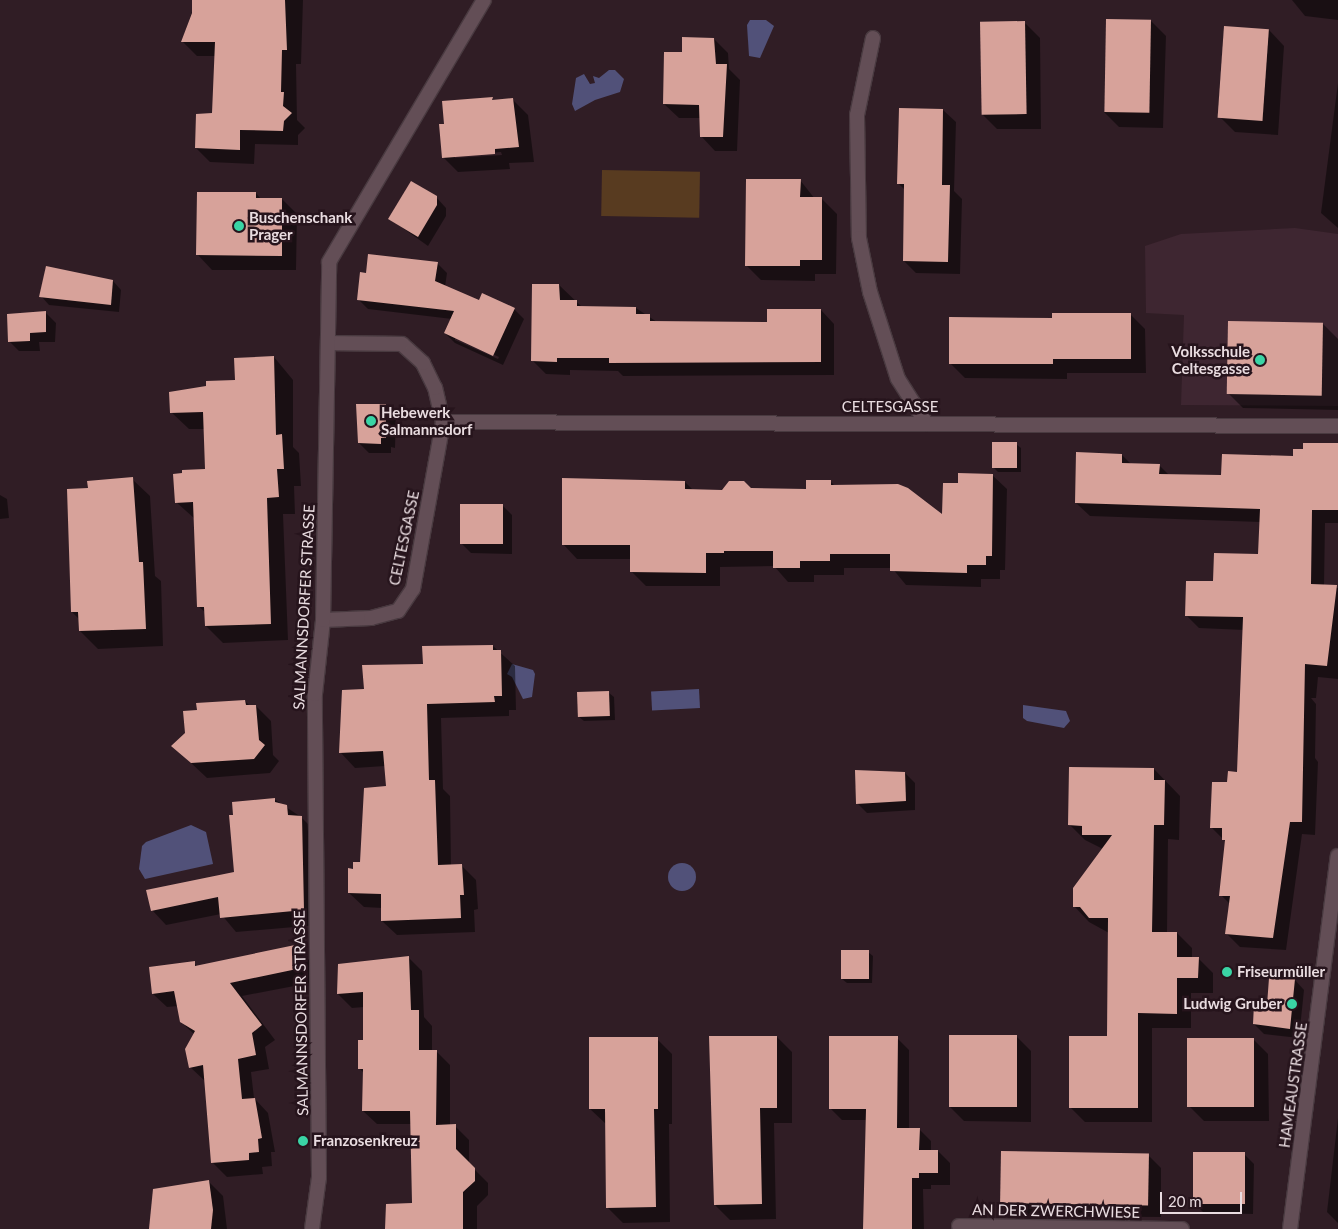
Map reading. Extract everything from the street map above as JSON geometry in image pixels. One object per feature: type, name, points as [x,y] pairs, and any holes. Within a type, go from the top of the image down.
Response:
[{"type":"street","name":"SALMANNSDORFER STRASSE","points":[[312,1229],[319,1177],[315,694],[323,620],[330,343],[326,314],[329,262],[484,0]]},
{"type":"street","points":[[873,38],[857,115],[859,238],[870,292],[898,379],[926,423]]},
{"type":"street","name":"CELTESGASSE","points":[[323,620],[371,618],[398,612],[413,589],[442,422],[435,388],[423,363],[402,344],[330,343]]},
{"type":"street","name":"CELTESGASSE","points":[[442,422],[1338,426]]},
{"type":"street","name":"HAMEAUSTRASSE","points":[[1290,1229],[1338,856]]},
{"type":"street","name":"AN DER ZWERCHWIESE","points":[[959,1226],[1182,1229]]},
{"type":"shaded area","points":[[602,170],[700,172],[699,218],[601,216]]},
{"type":"shaded area","name":"Volksschule Celtesgasse","points":[[1295,228],[1338,234],[1338,406],[1181,405],[1184,315],[1146,313],[1145,246],[1181,234]]},
{"type":"water","points":[[750,20],[766,20],[774,26],[760,58],[749,56],[747,25]]},
{"type":"water","points":[[609,70],[615,70],[624,79],[620,92],[595,100],[575,111],[572,104],[576,78],[584,74],[590,84],[595,83],[593,76],[599,78]]},
{"type":"water","points":[[512,664],[533,670],[535,674],[532,697],[523,699],[512,677],[507,674]]},
{"type":"water","points":[[699,689],[700,708],[652,710],[651,692]]},
{"type":"water","points":[[1023,705],[1066,711],[1070,721],[1064,728],[1027,721],[1023,718]]},
{"type":"water","points":[[191,825],[206,832],[213,864],[145,879],[139,869],[142,846],[146,842]]},
{"type":"water","points":[[682,863],[692,867],[696,877],[692,887],[682,891],[672,887],[668,877],[672,867]]},
{"type":"building","points":[[192,0],[285,0],[287,50],[282,50],[281,92],[284,92],[283,106],[292,113],[284,121],[283,131],[240,130],[240,150],[195,148],[196,114],[212,113],[215,42],[181,42],[192,13]]},
{"type":"building","points":[[1106,19],[1151,20],[1149,113],[1104,112]]},
{"type":"building","points":[[1025,21],[1027,114],[982,115],[980,22]]},
{"type":"building","points":[[1224,26],[1269,29],[1262,121],[1218,118]]},
{"type":"building","points":[[682,37],[714,38],[716,64],[727,64],[723,137],[700,137],[699,105],[663,104],[664,52],[682,52]]},
{"type":"building","points":[[493,97],[492,100],[513,98],[519,147],[495,149],[495,154],[442,158],[439,124],[444,124],[442,101]]},
{"type":"building","points":[[899,108],[943,109],[942,185],[950,185],[948,262],[903,261],[904,184],[897,184]]},
{"type":"building","points":[[746,179],[801,179],[800,197],[822,197],[822,260],[800,260],[800,266],[745,266]]},
{"type":"building","points":[[411,181],[437,196],[437,205],[418,237],[388,219]]},
{"type":"building","name":"Buschenschank Prager","points":[[197,192],[256,192],[256,198],[282,198],[282,256],[196,255]]},
{"type":"building","points":[[368,254],[438,262],[435,281],[479,300],[482,293],[515,308],[493,356],[444,333],[454,311],[357,300],[360,272],[366,273]]},
{"type":"building","points":[[46,266],[113,280],[111,305],[39,297]]},
{"type":"building","points":[[532,284],[559,284],[560,300],[577,300],[577,306],[636,307],[636,314],[650,314],[650,321],[767,322],[767,309],[821,309],[821,362],[609,363],[609,358],[557,358],[557,362],[531,361]]},
{"type":"building","points":[[46,311],[46,332],[30,333],[30,341],[8,342],[7,314]]},
{"type":"building","points":[[1052,313],[1131,313],[1131,359],[1053,359],[1053,364],[949,364],[949,317],[1052,318]]},
{"type":"building","points":[[1228,321],[1323,323],[1322,396],[1227,394]]},
{"type":"building","points":[[274,356],[276,435],[282,434],[284,469],[277,469],[279,497],[267,498],[271,624],[205,626],[204,607],[197,607],[193,502],[175,503],[173,474],[182,473],[182,470],[205,469],[203,412],[170,413],[169,392],[206,386],[206,381],[235,380],[234,358]]},
{"type":"building","name":"Hebewerk Salmannsdorf","points":[[356,404],[386,404],[386,438],[381,438],[381,444],[358,443]]},
{"type":"building","points":[[992,442],[1017,442],[1017,468],[992,468]]},
{"type":"building","points":[[1303,443],[1338,443],[1338,510],[1312,510],[1311,584],[1337,585],[1327,666],[1305,664],[1302,822],[1290,822],[1273,938],[1225,934],[1230,896],[1219,896],[1225,840],[1222,840],[1222,828],[1210,828],[1212,782],[1227,782],[1228,771],[1237,772],[1243,617],[1185,616],[1186,581],[1213,581],[1214,553],[1258,554],[1260,509],[1075,503],[1076,452],[1122,454],[1122,463],[1160,464],[1159,474],[1221,475],[1222,454],[1293,456],[1293,449],[1303,449]]},
{"type":"building","points":[[958,473],[993,474],[992,556],[986,556],[986,565],[967,565],[967,573],[890,571],[890,554],[830,554],[830,561],[800,561],[800,568],[773,568],[773,551],[706,553],[706,573],[630,572],[630,545],[562,545],[562,478],[685,481],[685,489],[722,490],[729,481],[744,481],[751,488],[806,489],[806,480],[831,480],[831,485],[898,484],[908,488],[942,514],[943,483],[958,483]]},
{"type":"building","points":[[133,477],[139,562],[143,562],[146,629],[79,631],[78,612],[71,612],[67,489],[88,488],[87,481]]},
{"type":"building","points":[[460,504],[503,504],[503,544],[460,544]]},
{"type":"building","points":[[493,645],[493,650],[501,650],[502,696],[494,696],[495,702],[427,704],[429,780],[435,780],[438,865],[462,864],[464,895],[460,895],[461,918],[381,921],[381,894],[348,893],[348,868],[353,869],[353,862],[360,862],[364,788],[386,786],[383,751],[339,753],[342,690],[364,689],[362,665],[423,664],[422,646]]},
{"type":"building","points":[[609,691],[610,716],[578,717],[577,692]]},
{"type":"building","points":[[245,700],[246,705],[256,705],[259,740],[265,745],[254,759],[191,763],[171,746],[185,733],[183,711],[197,710],[196,703]]},
{"type":"building","points":[[1069,767],[1154,768],[1154,780],[1165,780],[1164,825],[1154,825],[1152,932],[1177,932],[1177,957],[1199,957],[1198,978],[1177,978],[1177,1014],[1138,1013],[1138,1108],[1069,1108],[1069,1036],[1107,1036],[1108,918],[1089,918],[1080,907],[1073,907],[1073,888],[1112,835],[1082,835],[1082,826],[1068,825]]},
{"type":"building","points":[[855,770],[905,772],[906,801],[856,804]]},
{"type":"building","points":[[275,798],[275,802],[287,805],[288,815],[302,816],[304,910],[220,918],[218,897],[151,911],[146,890],[234,872],[229,815],[233,815],[232,802]]},
{"type":"building","points":[[295,945],[297,969],[230,983],[262,1025],[252,1033],[256,1055],[238,1059],[242,1099],[255,1098],[262,1138],[258,1139],[259,1152],[249,1153],[249,1160],[211,1163],[203,1065],[189,1068],[185,1049],[195,1031],[180,1022],[174,991],[152,994],[149,967],[195,961],[195,966]]},
{"type":"building","points":[[841,950],[869,950],[869,979],[841,979]]},
{"type":"building","points":[[409,956],[411,1010],[419,1010],[419,1050],[437,1050],[436,1125],[456,1124],[456,1149],[475,1168],[475,1181],[463,1192],[463,1229],[385,1229],[386,1204],[412,1203],[410,1111],[362,1111],[363,1069],[358,1069],[358,1040],[363,1040],[363,992],[337,994],[338,964]]},
{"type":"building","points":[[1269,978],[1295,979],[1290,1029],[1253,1024],[1254,1004],[1267,1005]]},
{"type":"building","points":[[949,1035],[1017,1035],[1017,1107],[949,1107]]},
{"type":"building","points":[[709,1036],[777,1036],[777,1108],[760,1108],[762,1204],[714,1205]]},
{"type":"building","points":[[829,1036],[898,1036],[897,1128],[920,1128],[919,1150],[938,1150],[938,1173],[919,1173],[919,1178],[912,1178],[912,1229],[863,1229],[866,1109],[829,1109]]},
{"type":"building","points":[[589,1037],[658,1037],[658,1109],[654,1109],[656,1207],[606,1208],[605,1109],[589,1109]]},
{"type":"building","points":[[1187,1038],[1254,1038],[1254,1107],[1187,1107]]},
{"type":"building","points":[[1001,1151],[1149,1154],[1148,1206],[1000,1203]]},
{"type":"building","points":[[1193,1152],[1245,1152],[1245,1204],[1193,1204]]},
{"type":"building","points":[[209,1180],[213,1210],[211,1229],[149,1229],[153,1189]]},
{"type":"place","name":"Buschenschank Prager","points":[[239,226]]},
{"type":"place","name":"Volksschule Celtesgasse","points":[[1260,360]]},
{"type":"place","name":"Hebewerk Salmannsdorf","points":[[371,421]]},
{"type":"place","name":"Friseurmüller","points":[[1227,972]]},
{"type":"place","name":"Ludwig Gruber","points":[[1292,1004]]},
{"type":"place","name":"Franzosenkreuz","points":[[303,1141]]}]
